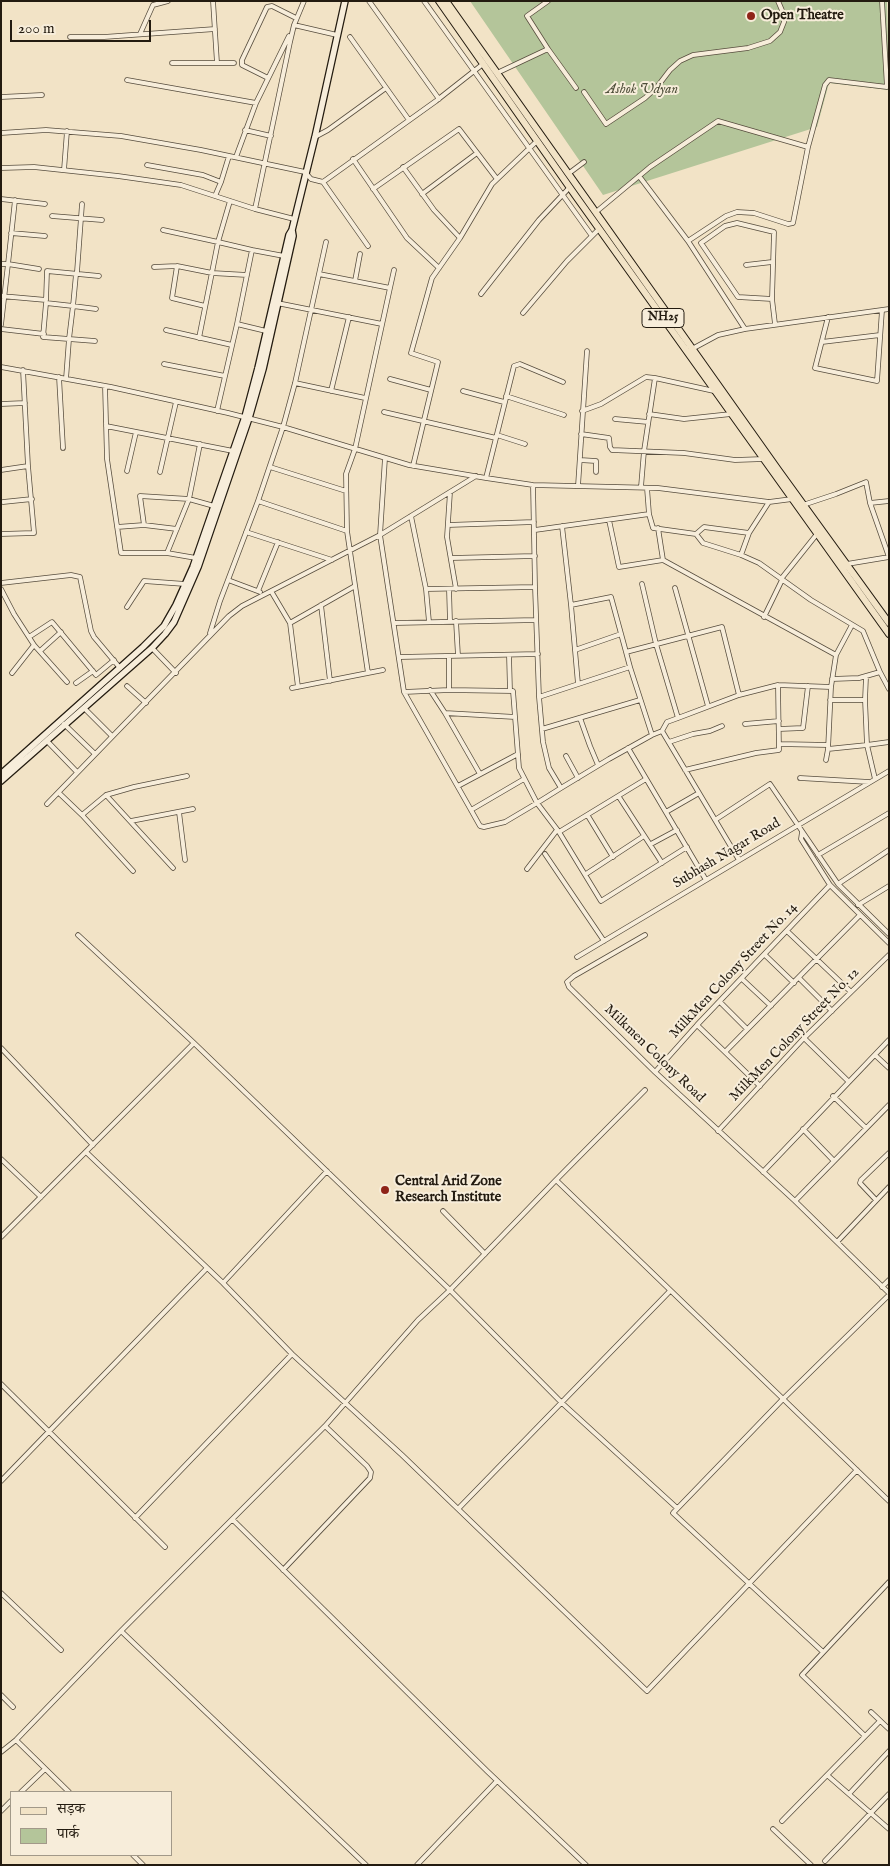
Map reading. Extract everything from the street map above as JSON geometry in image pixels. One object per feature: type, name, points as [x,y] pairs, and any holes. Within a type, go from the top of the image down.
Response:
[{"type":"main road","points":[[1,774],[84,708],[152,648],[170,628],[183,604],[200,560],[263,369],[293,236],[294,220],[345,1]]},
{"type":"main road","name":"NH25","points":[[439,1],[570,188],[889,623]]},
{"type":"main road","name":"NH25","points":[[446,1],[596,212],[715,391],[765,460],[796,498]]},
{"type":"main road","points":[[1,781],[47,741],[63,723],[164,626],[176,606],[196,558],[233,451],[247,418],[288,235],[292,229]]},
{"type":"main road","name":"NH25","points":[[802,506],[818,533],[889,634]]},
{"type":"street","points":[[140,34],[153,4],[168,1]]},
{"type":"street","points":[[213,1],[217,63]]},
{"type":"street","points":[[255,210],[292,32],[304,1]]},
{"type":"street","points":[[369,1],[439,99]]},
{"type":"street","points":[[424,1],[592,236]]},
{"type":"street","points":[[548,1],[527,16],[576,88]]},
{"type":"street","points":[[584,92],[606,124],[646,98],[670,70],[693,55],[748,48],[770,41],[780,32],[784,22],[784,15],[778,1]]},
{"type":"street","points":[[688,241],[726,216],[737,212],[754,213],[788,224],[793,222],[808,147],[825,84],[828,80],[887,87],[882,1]]},
{"type":"street","points":[[268,78],[242,65],[246,51],[267,7],[272,6],[296,18]]},
{"type":"street","points":[[294,25],[337,35]]},
{"type":"street","points":[[70,37],[215,29]]},
{"type":"street","points":[[236,157],[256,103],[292,32]]},
{"type":"street","points":[[350,37],[410,120]]},
{"type":"street","points":[[497,73],[548,49]]},
{"type":"street","points":[[172,63],[234,62]]},
{"type":"street","points":[[323,182],[439,99],[483,64]]},
{"type":"street","points":[[127,80],[256,103]]},
{"type":"street","points":[[314,137],[328,130],[386,88]]},
{"type":"street","points":[[1,97],[42,96]]},
{"type":"street","points":[[596,212],[639,176],[718,121],[808,147]]},
{"type":"street","points":[[373,189],[456,129],[461,130],[497,179]]},
{"type":"street","points":[[1,133],[46,130],[121,136],[305,172],[311,179],[323,182],[368,246]]},
{"type":"street","points":[[245,130],[271,136]]},
{"type":"street","points":[[64,170],[67,131]]},
{"type":"street","points":[[413,466],[438,362],[411,353],[432,278],[460,238],[492,184],[537,141]]},
{"type":"street","points":[[422,194],[477,153]]},
{"type":"street","points":[[215,196],[222,182],[229,156]]},
{"type":"street","points":[[353,159],[407,238],[439,268]]},
{"type":"street","points":[[568,174],[584,162]]},
{"type":"street","points":[[147,165],[202,175],[222,182]]},
{"type":"street","points":[[1,168],[34,167],[180,185],[255,210],[294,220]]},
{"type":"street","points":[[403,167],[422,194],[460,238]]},
{"type":"street","points":[[639,176],[688,241],[745,328]]},
{"type":"street","points":[[481,294],[539,220],[570,188]]},
{"type":"street","points":[[1,199],[45,204]]},
{"type":"street","points":[[1,324],[15,200]]},
{"type":"street","points":[[199,338],[218,242],[230,201]]},
{"type":"street","points":[[66,379],[82,204]]},
{"type":"street","points":[[52,216],[102,220]]},
{"type":"street","points":[[772,299],[738,297],[701,242],[725,226],[737,223],[774,232],[772,299],[775,324]]},
{"type":"street","points":[[523,313],[567,261],[599,228]]},
{"type":"street","points":[[163,230],[284,256]]},
{"type":"street","points":[[11,233],[45,236]]},
{"type":"street","points":[[210,635],[228,580],[270,467],[294,383],[326,242]]},
{"type":"street","points":[[217,411],[252,250]]},
{"type":"street","points":[[355,281],[360,254]]},
{"type":"street","points":[[746,265],[772,262]]},
{"type":"street","points":[[1,264],[39,268]]},
{"type":"street","points":[[154,266],[176,266],[212,273],[247,274]]},
{"type":"street","points":[[176,266],[172,298],[205,306]]},
{"type":"street","points":[[368,673],[346,531],[346,474],[355,449],[394,270]]},
{"type":"street","points":[[95,342],[43,337],[47,271],[99,276]]},
{"type":"street","points":[[319,274],[390,288]]},
{"type":"street","points":[[3,296],[96,309]]},
{"type":"street","points":[[277,303],[382,324]]},
{"type":"street","points":[[690,351],[718,335],[745,328],[889,309]]},
{"type":"street","points":[[828,317],[815,368],[877,381],[882,310]]},
{"type":"street","points":[[331,391],[349,317]]},
{"type":"street","points":[[237,324],[266,332]]},
{"type":"street","points":[[1,329],[44,334]]},
{"type":"street","points":[[166,330],[232,345]]},
{"type":"street","points":[[822,342],[880,335]]},
{"type":"street","points":[[578,486],[587,352]]},
{"type":"street","points":[[164,364],[225,376]]},
{"type":"street","points":[[486,478],[514,366],[517,364],[563,382]]},
{"type":"street","points":[[1,367],[105,386],[282,426],[413,466],[533,485],[641,487],[769,502],[796,498]]},
{"type":"street","points":[[1,534],[34,533],[22,370]]},
{"type":"street","points":[[59,377],[63,448]]},
{"type":"street","points":[[582,411],[600,404],[646,378],[655,378],[715,391]]},
{"type":"street","points":[[641,487],[644,451],[655,378]]},
{"type":"street","points":[[390,379],[431,390]]},
{"type":"street","points":[[294,383],[365,398]]},
{"type":"street","points":[[105,386],[107,459],[121,553],[167,553],[196,558]]},
{"type":"street","points":[[463,391],[504,402]]},
{"type":"street","points":[[506,396],[564,415]]},
{"type":"street","points":[[160,472],[176,402]]},
{"type":"street","points":[[1,404],[25,403]]},
{"type":"street","points":[[384,412],[525,444]]},
{"type":"street","points":[[649,414],[684,419],[732,414]]},
{"type":"street","points":[[615,419],[648,422]]},
{"type":"street","points":[[106,426],[233,451]]},
{"type":"street","points":[[127,471],[136,432]]},
{"type":"street","points":[[581,434],[610,438],[612,450],[684,454],[735,460],[765,460]]},
{"type":"street","points":[[167,553],[190,499],[200,444]]},
{"type":"street","points":[[385,458],[380,535],[395,623],[404,692],[480,826],[487,828],[506,822],[598,765],[652,734],[662,731],[666,722],[739,695],[778,685],[831,687]]},
{"type":"street","points":[[580,460],[596,461],[596,472]]},
{"type":"street","points":[[1,470],[28,466]]},
{"type":"street","points":[[270,467],[346,491]]},
{"type":"street","points":[[47,804],[176,673],[210,635],[242,606],[380,535],[476,476]]},
{"type":"street","points":[[802,506],[866,482],[870,503],[889,557],[846,564]]},
{"type":"street","points":[[533,485],[536,620],[542,729],[549,768],[561,788]]},
{"type":"street","points":[[647,488],[651,526],[696,534],[703,543],[759,563],[865,635],[889,690]]},
{"type":"street","points":[[450,492],[447,537],[456,589]]},
{"type":"street","points":[[144,525],[140,496],[190,499],[214,506]]},
{"type":"street","points":[[3,502],[32,499]]},
{"type":"street","points":[[258,501],[346,531]]},
{"type":"street","points":[[870,503],[889,501]]},
{"type":"street","points":[[741,555],[749,533],[769,502]]},
{"type":"street","points":[[535,530],[649,514]]},
{"type":"street","points":[[411,516],[426,589],[429,622]]},
{"type":"street","points":[[609,520],[619,567],[662,560],[836,655]]},
{"type":"street","points":[[448,525],[534,522]]},
{"type":"street","points":[[117,527],[144,525],[177,529]]},
{"type":"street","points":[[562,526],[578,684]]},
{"type":"street","points":[[696,534],[704,527],[749,533]]},
{"type":"street","points":[[658,528],[662,560]]},
{"type":"street","points":[[246,532],[332,560]]},
{"type":"street","points":[[764,617],[781,579],[818,533]]},
{"type":"street","points":[[258,591],[278,542]]},
{"type":"street","points":[[450,558],[535,556]]},
{"type":"street","points":[[1,583],[71,575],[80,577],[91,631],[120,668]]},
{"type":"street","points":[[228,580],[264,595]]},
{"type":"street","points":[[127,607],[144,582],[185,584]]},
{"type":"street","points":[[642,584],[656,644],[678,718]]},
{"type":"street","points":[[290,623],[355,586]]},
{"type":"street","points":[[426,589],[535,587]]},
{"type":"street","points":[[675,588],[708,706]]},
{"type":"street","points":[[1,589],[29,638],[67,682]]},
{"type":"street","points":[[449,589],[450,622]]},
{"type":"street","points":[[272,591],[290,623],[298,687]]},
{"type":"street","points":[[571,605],[611,597],[630,667],[652,734]]},
{"type":"street","points":[[321,605],[330,681]]},
{"type":"street","points":[[395,623],[536,620]]},
{"type":"street","points":[[456,622],[458,656]]},
{"type":"street","points":[[29,638],[50,623],[54,623],[96,675],[114,660]]},
{"type":"street","points":[[826,760],[831,687],[836,655],[852,625]]},
{"type":"street","points":[[626,652],[722,627],[739,695]]},
{"type":"street","points":[[40,651],[62,632]]},
{"type":"street","points":[[575,650],[621,634]]},
{"type":"street","points":[[12,673],[34,645]]},
{"type":"street","points":[[152,648],[176,673]]},
{"type":"street","points":[[400,657],[538,654]]},
{"type":"street","points":[[510,655],[510,691],[513,692],[519,768],[537,803],[558,831],[602,901],[686,847]]},
{"type":"street","points":[[449,656],[449,690]]},
{"type":"street","points":[[540,697],[630,667]]},
{"type":"street","points":[[76,683],[93,670]]},
{"type":"street","points":[[292,688],[383,670]]},
{"type":"street","points":[[832,679],[866,677],[880,672]]},
{"type":"street","points":[[866,677],[867,745],[875,779]]},
{"type":"street","points":[[684,770],[756,753],[779,750],[778,685]]},
{"type":"street","points":[[127,686],[146,703]]},
{"type":"street","points":[[779,729],[803,728],[808,686]]},
{"type":"street","points":[[404,692],[430,690],[510,691]]},
{"type":"street","points":[[430,690],[446,713],[480,774]]},
{"type":"street","points":[[542,729],[640,700]]},
{"type":"street","points":[[830,700],[865,700]]},
{"type":"street","points":[[84,708],[112,736]]},
{"type":"street","points":[[446,713],[515,717]]},
{"type":"street","points":[[580,718],[598,765]]},
{"type":"street","points":[[745,724],[779,721]]},
{"type":"street","points":[[63,723],[95,754]]},
{"type":"street","points":[[669,742],[722,726]]},
{"type":"street","points":[[662,731],[739,860]]},
{"type":"street","points":[[47,741],[77,772]]},
{"type":"street","points":[[779,744],[828,747],[889,742]]},
{"type":"street","points":[[628,748],[706,880]]},
{"type":"street","points":[[458,786],[518,754]]},
{"type":"street","points":[[566,756],[578,778]]},
{"type":"street","name":"Subhash Nagar Road","points":[[577,957],[889,771]]},
{"type":"street","points":[[82,815],[106,795],[187,776]]},
{"type":"street","points":[[800,778],[869,782]]},
{"type":"street","points":[[471,810],[524,779]]},
{"type":"street","points":[[527,869],[558,831],[588,816],[646,779]]},
{"type":"street","points":[[715,820],[770,784],[838,884],[889,934]]},
{"type":"street","points":[[59,793],[82,815],[132,871]]},
{"type":"street","points":[[666,812],[699,793]]},
{"type":"street","points":[[106,795],[173,868]]},
{"type":"street","points":[[619,797],[662,862]]},
{"type":"street","points":[[131,821],[193,809]]},
{"type":"street","points":[[179,812],[185,860]]},
{"type":"street","points":[[818,854],[889,813]]},
{"type":"street","points":[[588,816],[613,857]]},
{"type":"street","points":[[651,844],[676,830]]},
{"type":"street","points":[[802,832],[801,839],[830,885],[889,943]]},
{"type":"street","points":[[586,874],[644,836]]},
{"type":"street","points":[[838,884],[889,850]]},
{"type":"street","points":[[545,854],[604,941]]},
{"type":"street","name":"MilkMen Colony Street No. 14","points":[[655,1072],[830,885]]},
{"type":"street","points":[[858,905],[889,886]]},
{"type":"street","points":[[725,1052],[860,915]]},
{"type":"street","points":[[788,931],[851,992]]},
{"type":"street","name":"Milkmen Colony Road","points":[[645,934],[567,982],[569,986],[655,1072],[837,1242]]},
{"type":"street","points":[[78,935],[327,1171],[450,1290],[562,1403],[677,1508]]},
{"type":"street","points":[[765,955],[794,982]]},
{"type":"street","name":"MilkMen Colony Street No. 12","points":[[718,1131],[804,1038],[889,955]]},
{"type":"street","points":[[798,978],[832,1011]]},
{"type":"street","points":[[742,979],[771,1006]]},
{"type":"street","points":[[720,1002],[747,1029]]},
{"type":"street","points":[[697,1025],[760,1086]]},
{"type":"street","points":[[804,1038],[848,1081]]},
{"type":"street","points":[[763,1172],[889,1040]]},
{"type":"street","points":[[1,1237],[194,1043]]},
{"type":"street","points":[[1,1048],[93,1145]]},
{"type":"street","points":[[875,1055],[889,1068]]},
{"type":"street","points":[[1,1752],[16,1740],[121,1631],[325,1426],[418,1320],[450,1290],[645,1090]]},
{"type":"street","points":[[834,1096],[866,1128]]},
{"type":"street","points":[[795,1202],[889,1105]]},
{"type":"street","points":[[803,1129],[834,1160]]},
{"type":"street","points":[[86,1152],[223,1283],[292,1354],[647,1691],[857,1470]]},
{"type":"street","points":[[876,1200],[860,1183],[889,1153]]},
{"type":"street","points":[[1,1159],[41,1197]]},
{"type":"street","points":[[223,1283],[327,1171]]},
{"type":"street","points":[[556,1180],[889,1501]]},
{"type":"street","points":[[823,1652],[673,1513],[782,1399],[889,1294],[837,1242],[889,1187]]},
{"type":"street","points":[[443,1212],[485,1254]]},
{"type":"street","points":[[1,1481],[50,1433],[207,1268]]},
{"type":"street","points":[[882,1287],[889,1280]]},
{"type":"street","points":[[458,1510],[670,1291]]},
{"type":"street","points":[[135,1518],[292,1354]]},
{"type":"street","points":[[1,1384],[165,1547]]},
{"type":"street","points":[[283,1570],[370,1478],[371,1472],[367,1466],[325,1426]]},
{"type":"street","points":[[233,1520],[497,1781],[586,1865]]},
{"type":"street","points":[[866,1736],[802,1675],[889,1582]]},
{"type":"street","points":[[1,1592],[61,1650]]},
{"type":"street","points":[[121,1631],[366,1865]]},
{"type":"street","points":[[1,1695],[13,1707]]},
{"type":"street","points":[[871,1712],[888,1727]]},
{"type":"street","points":[[782,1821],[880,1721]]},
{"type":"street","points":[[16,1740],[68,1791]]},
{"type":"street","points":[[849,1794],[889,1751]]},
{"type":"street","points":[[21,1791],[45,1769]]},
{"type":"street","points":[[827,1775],[889,1829]]},
{"type":"street","points":[[417,1865],[497,1781]]},
{"type":"street","points":[[825,1861],[889,1794]]},
{"type":"street","points":[[1,1811],[10,1802]]},
{"type":"street","points":[[773,1829],[811,1865]]},
{"type":"street","points":[[134,1856],[143,1865]]},
{"type":"green space","name":"Ashok Udyan","points":[[470,1],[887,1],[889,90],[829,83],[817,127],[603,195]]},
{"type":"place","name":"Open Theatre","points":[[751,16]]},
{"type":"place","name":"Central Arid Zone Research Institute","points":[[385,1190]]}]
